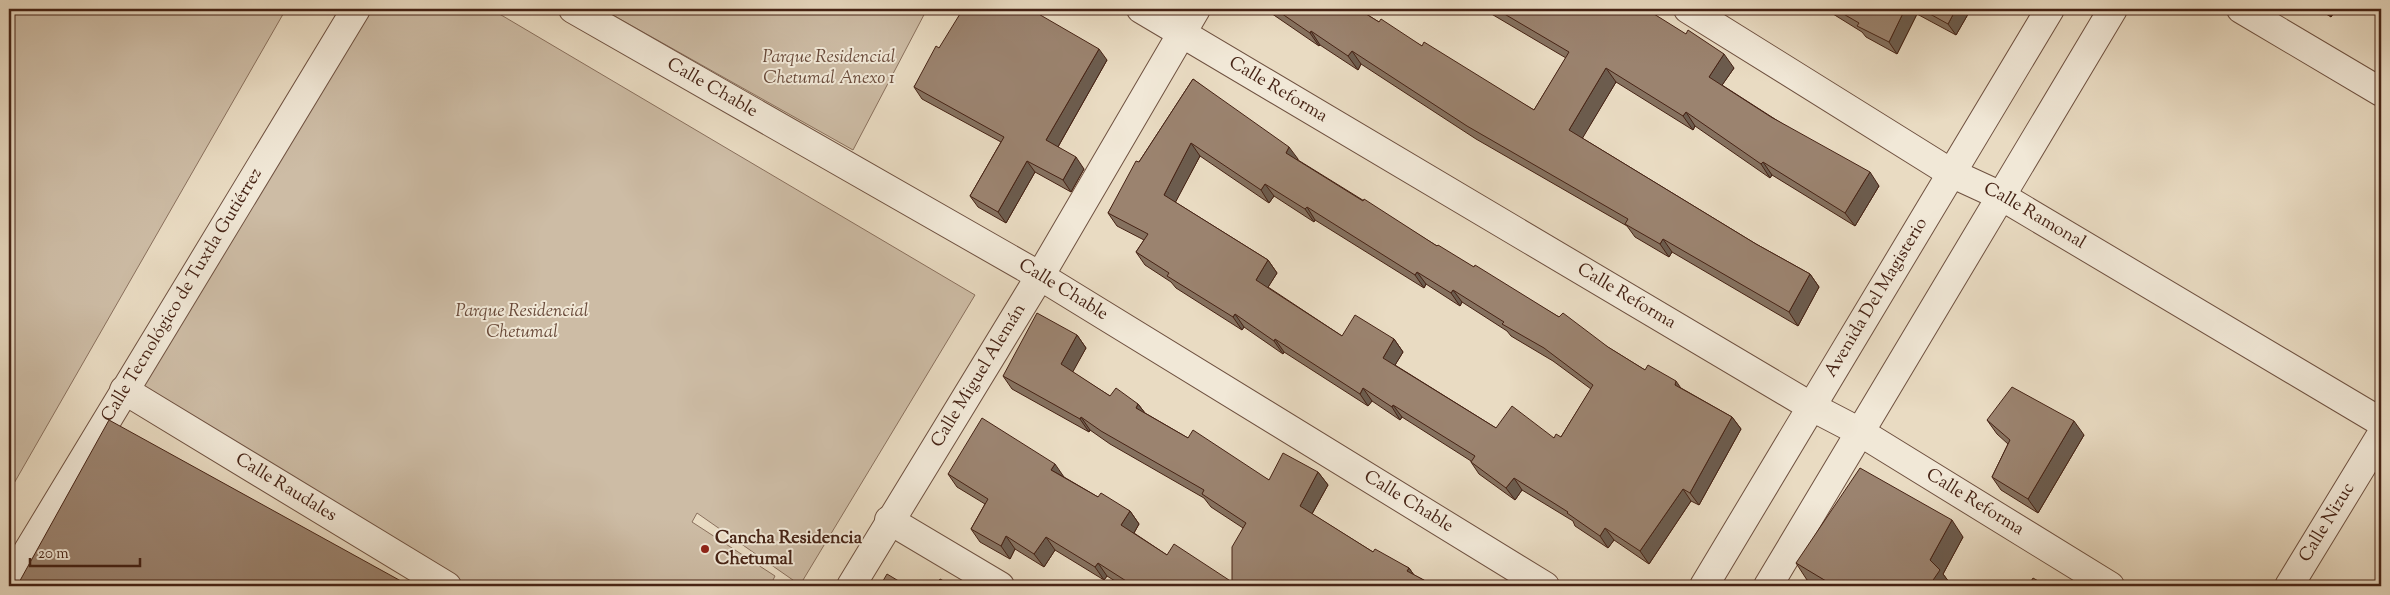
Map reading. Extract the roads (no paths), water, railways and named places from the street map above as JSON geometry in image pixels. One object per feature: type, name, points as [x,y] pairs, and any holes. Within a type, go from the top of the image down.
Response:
[{"type":"street","name":"Calle Tecnológico de Tuxtla Gutiérrez","points":[[9,582],[356,9]]},
{"type":"street","name":"Calle Chable","points":[[573,9],[1040,276],[1544,586]]},
{"type":"street","name":"Calle Reforma","points":[[1141,9],[1812,407],[1860,432],[2110,586]]},
{"type":"street","name":"Calle Miguel Alemán","points":[[851,586],[889,520],[1040,276],[1196,9]]},
{"type":"street","name":"Calle Ramonal","points":[[1688,9],[1951,173],[2001,196],[2381,422]]},
{"type":"street","name":"Avenida Del Magisterio","points":[[1704,586],[2050,9]]},
{"type":"street","points":[[1768,586],[2113,9]]},
{"type":"street","points":[[2241,9],[2381,92]]},
{"type":"street","name":"Calle Raudales","points":[[124,390],[446,586]]},
{"type":"street","name":"Calle Nizuc","points":[[2289,586],[2381,435]]},
{"type":"street","points":[[889,520],[1000,586]]},
{"type":"place","name":"Cancha Residencia Chetumal","points":[[705,549]]},
{"type":"park label","name":"Parque Residencial Chetumal Anexo 1","points":[[829,68]]},
{"type":"park label","name":"Parque Residencial Chetumal","points":[[522,322]]}]
